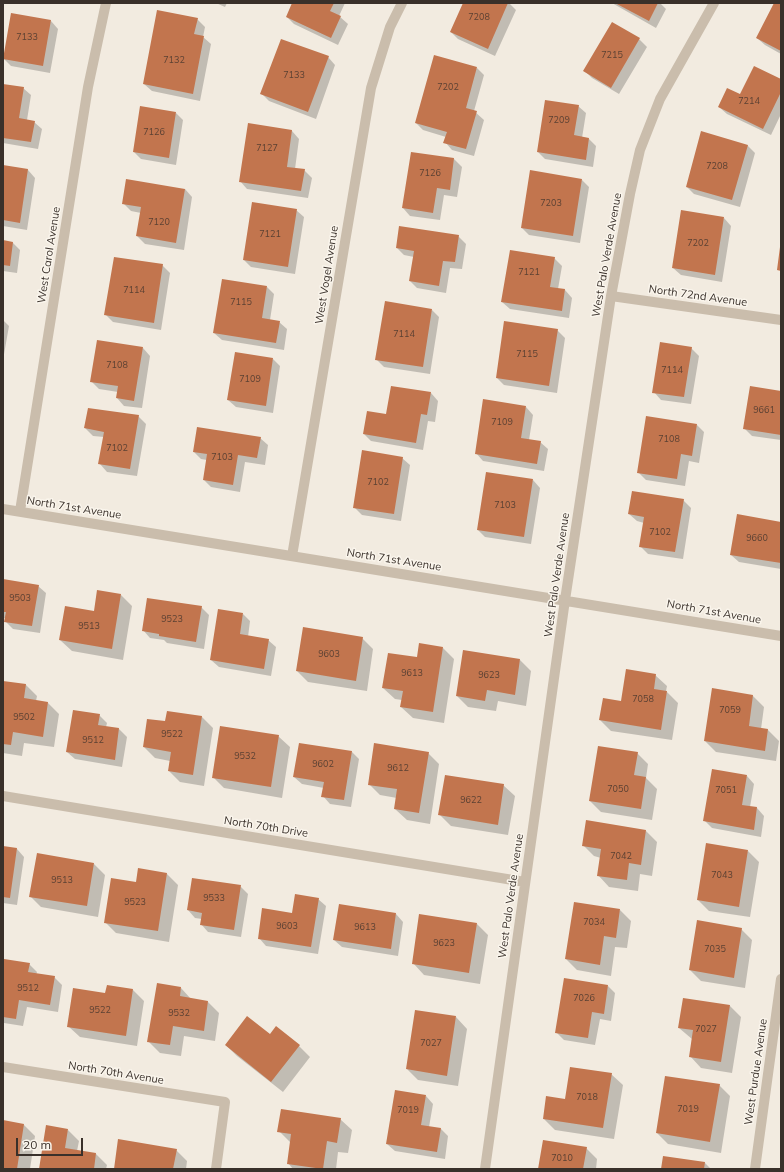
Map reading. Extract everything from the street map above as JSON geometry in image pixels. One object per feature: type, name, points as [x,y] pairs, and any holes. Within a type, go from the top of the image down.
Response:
[{"type":"street","name":"West Carol Avenue","points":[[20,511],[88,87],[106,3]]},
{"type":"street","name":"West Vogel Avenue","points":[[292,556],[371,88],[390,28],[402,3]]},
{"type":"street","name":"West Palo Verde Avenue","points":[[485,1169],[525,882],[611,296],[630,194],[640,150],[660,99],[714,3]]},
{"type":"street","name":"North 72nd Avenue","points":[[611,296],[781,320]]},
{"type":"street","name":"North 71st Avenue","points":[[3,509],[781,636]]},
{"type":"street","name":"North 70th Drive","points":[[3,796],[525,882]]},
{"type":"street","name":"West Purdue Avenue","points":[[755,1169],[781,979]]},
{"type":"street","name":"North 70th Avenue","points":[[3,1067],[224,1102],[216,1169]]},
{"type":"building","points":[[292,3],[334,3],[330,11],[341,16],[331,38],[286,17]]},
{"type":"building","points":[[463,3],[508,3],[488,49],[450,32]]},
{"type":"building","points":[[615,3],[658,3],[649,21]]},
{"type":"building","points":[[774,3],[781,3],[781,51],[756,38]]},
{"type":"building","points":[[157,10],[198,18],[194,34],[204,36],[193,94],[143,84]]},
{"type":"building","points":[[11,13],[51,20],[43,66],[3,59]]},
{"type":"building","points":[[612,22],[640,38],[611,88],[583,71]]},
{"type":"building","points":[[281,39],[329,56],[308,112],[260,94]]},
{"type":"building","points":[[434,55],[477,67],[466,108],[477,111],[466,149],[443,143],[447,132],[415,123]]},
{"type":"building","points":[[754,66],[781,79],[781,92],[763,129],[718,107],[727,88],[740,94]]},
{"type":"building","points":[[3,84],[24,87],[19,118],[35,121],[31,142],[3,138]]},
{"type":"building","points":[[545,100],[579,105],[574,135],[589,138],[586,160],[537,152]]},
{"type":"building","points":[[140,106],[176,112],[169,158],[133,152]]},
{"type":"building","points":[[248,123],[292,130],[287,167],[305,169],[301,191],[239,182]]},
{"type":"building","points":[[701,131],[748,145],[732,200],[686,187]]},
{"type":"building","points":[[411,152],[454,158],[450,190],[437,188],[433,213],[402,208]]},
{"type":"building","points":[[3,165],[28,169],[20,223],[3,220]]},
{"type":"building","points":[[530,170],[582,179],[573,236],[521,228]]},
{"type":"building","points":[[126,179],[185,189],[176,243],[136,236],[141,207],[122,204]]},
{"type":"building","points":[[252,202],[297,209],[288,267],[243,260]]},
{"type":"building","points":[[681,210],[724,217],[715,275],[672,268]]},
{"type":"building","points":[[399,226],[459,235],[455,262],[443,261],[439,286],[409,281],[414,251],[396,248]]},
{"type":"building","points":[[3,240],[13,242],[10,266],[3,265]]},
{"type":"building","points":[[781,247],[781,271],[777,270]]},
{"type":"building","points":[[510,250],[555,257],[550,287],[565,289],[562,311],[501,302]]},
{"type":"building","points":[[114,257],[163,264],[154,323],[104,315]]},
{"type":"building","points":[[222,279],[267,286],[262,318],[280,321],[276,343],[213,333]]},
{"type":"building","points":[[385,301],[432,309],[423,367],[375,360]]},
{"type":"building","points":[[504,321],[558,329],[549,386],[496,378]]},
{"type":"building","points":[[97,340],[143,347],[134,401],[116,398],[118,386],[90,382]]},
{"type":"building","points":[[660,342],[692,347],[684,397],[652,393]]},
{"type":"building","points":[[235,352],[273,358],[266,406],[227,400]]},
{"type":"building","points":[[391,386],[431,392],[427,415],[421,414],[416,443],[363,434],[367,411],[386,414]]},
{"type":"building","points":[[750,386],[781,391],[781,435],[743,429]]},
{"type":"building","points":[[483,399],[526,406],[521,438],[541,441],[537,464],[475,454]]},
{"type":"building","points":[[88,408],[139,415],[130,469],[98,464],[104,432],[84,428]]},
{"type":"building","points":[[646,416],[697,424],[692,456],[681,454],[677,479],[637,473]]},
{"type":"building","points":[[197,427],[261,437],[257,458],[238,455],[233,485],[203,480],[207,454],[193,452]]},
{"type":"building","points":[[362,450],[403,457],[394,514],[353,508]]},
{"type":"building","points":[[486,472],[533,479],[524,537],[477,530]]},
{"type":"building","points":[[632,491],[684,499],[675,552],[639,547],[644,517],[628,514]]},
{"type":"building","points":[[737,514],[781,522],[781,563],[730,555]]},
{"type":"building","points":[[3,579],[39,585],[32,626],[4,622],[6,612],[3,612]]},
{"type":"building","points":[[97,590],[121,594],[112,649],[59,640],[65,606],[94,611]]},
{"type":"building","points":[[147,598],[202,606],[196,642],[159,636],[159,634],[142,631]]},
{"type":"building","points":[[218,609],[243,613],[240,634],[269,639],[264,669],[210,660]]},
{"type":"building","points":[[303,627],[363,637],[356,681],[296,671]]},
{"type":"building","points":[[419,643],[443,647],[433,712],[400,707],[403,691],[382,688],[388,653],[417,657]]},
{"type":"building","points":[[463,650],[520,659],[515,695],[487,690],[485,701],[456,696]]},
{"type":"building","points":[[626,669],[656,674],[654,689],[667,691],[661,730],[599,720],[603,698],[621,701]]},
{"type":"building","points":[[3,681],[26,684],[24,698],[48,702],[43,737],[13,732],[11,745],[3,744]]},
{"type":"building","points":[[712,688],[753,695],[749,726],[768,729],[765,751],[704,741]]},
{"type":"building","points":[[73,710],[100,714],[98,725],[119,728],[115,760],[66,752]]},
{"type":"building","points":[[167,711],[202,716],[193,775],[168,771],[171,752],[143,747],[147,719],[165,721]]},
{"type":"building","points":[[220,726],[279,735],[271,787],[212,778]]},
{"type":"building","points":[[299,743],[352,751],[344,800],[321,797],[324,782],[293,777]]},
{"type":"building","points":[[374,743],[429,752],[419,813],[394,809],[397,789],[368,785]]},
{"type":"building","points":[[598,746],[638,752],[634,775],[646,777],[641,809],[589,801]]},
{"type":"building","points":[[712,769],[747,775],[742,805],[757,807],[754,830],[703,821]]},
{"type":"building","points":[[445,775],[504,784],[498,825],[438,815]]},
{"type":"building","points":[[586,820],[646,830],[641,865],[629,863],[627,880],[597,876],[601,849],[582,846]]},
{"type":"building","points":[[706,843],[748,850],[739,907],[697,900]]},
{"type":"building","points":[[3,846],[17,848],[10,898],[3,897]]},
{"type":"building","points":[[37,853],[94,863],[87,906],[29,897]]},
{"type":"building","points":[[138,868],[167,873],[158,931],[104,923],[111,878],[136,882]]},
{"type":"building","points":[[192,878],[241,885],[234,930],[200,925],[202,913],[187,910]]},
{"type":"building","points":[[295,894],[319,898],[311,947],[258,939],[262,908],[292,913]]},
{"type":"building","points":[[574,902],[620,909],[616,938],[604,936],[600,965],[565,959]]},
{"type":"building","points":[[339,904],[396,913],[391,949],[333,940]]},
{"type":"building","points":[[419,914],[477,923],[469,973],[412,964]]},
{"type":"building","points":[[697,920],[742,928],[734,978],[689,970]]},
{"type":"building","points":[[4,959],[30,963],[28,972],[55,976],[50,1005],[19,1000],[16,1019],[3,1017]]},
{"type":"building","points":[[564,978],[608,985],[604,1014],[592,1012],[588,1038],[555,1033]]},
{"type":"building","points":[[157,983],[181,987],[180,996],[208,1001],[204,1031],[173,1026],[170,1045],[147,1042]]},
{"type":"building","points":[[107,985],[133,989],[126,1036],[67,1027],[73,988],[105,993]]},
{"type":"building","points":[[683,998],[730,1005],[721,1062],[689,1057],[693,1030],[678,1028]]},
{"type":"building","points":[[415,1010],[456,1016],[447,1076],[406,1069]]},
{"type":"building","points":[[247,1016],[270,1034],[276,1026],[300,1045],[271,1082],[225,1045]]},
{"type":"building","points":[[570,1067],[612,1073],[603,1128],[543,1119],[546,1096],[565,1099]]},
{"type":"building","points":[[665,1076],[720,1084],[710,1142],[656,1133]]},
{"type":"building","points":[[395,1090],[426,1095],[421,1125],[441,1128],[437,1152],[386,1144]]},
{"type":"building","points":[[281,1109],[341,1118],[337,1143],[327,1141],[323,1169],[287,1164],[291,1134],[277,1132]]},
{"type":"building","points":[[3,1120],[24,1124],[17,1169],[3,1169]]},
{"type":"building","points":[[46,1125],[68,1129],[65,1148],[96,1153],[94,1169],[39,1169]]},
{"type":"building","points":[[118,1139],[177,1149],[173,1169],[114,1169]]},
{"type":"building","points":[[543,1140],[587,1147],[583,1169],[538,1169]]},
{"type":"building","points":[[663,1156],[705,1162],[704,1169],[661,1169]]}]
